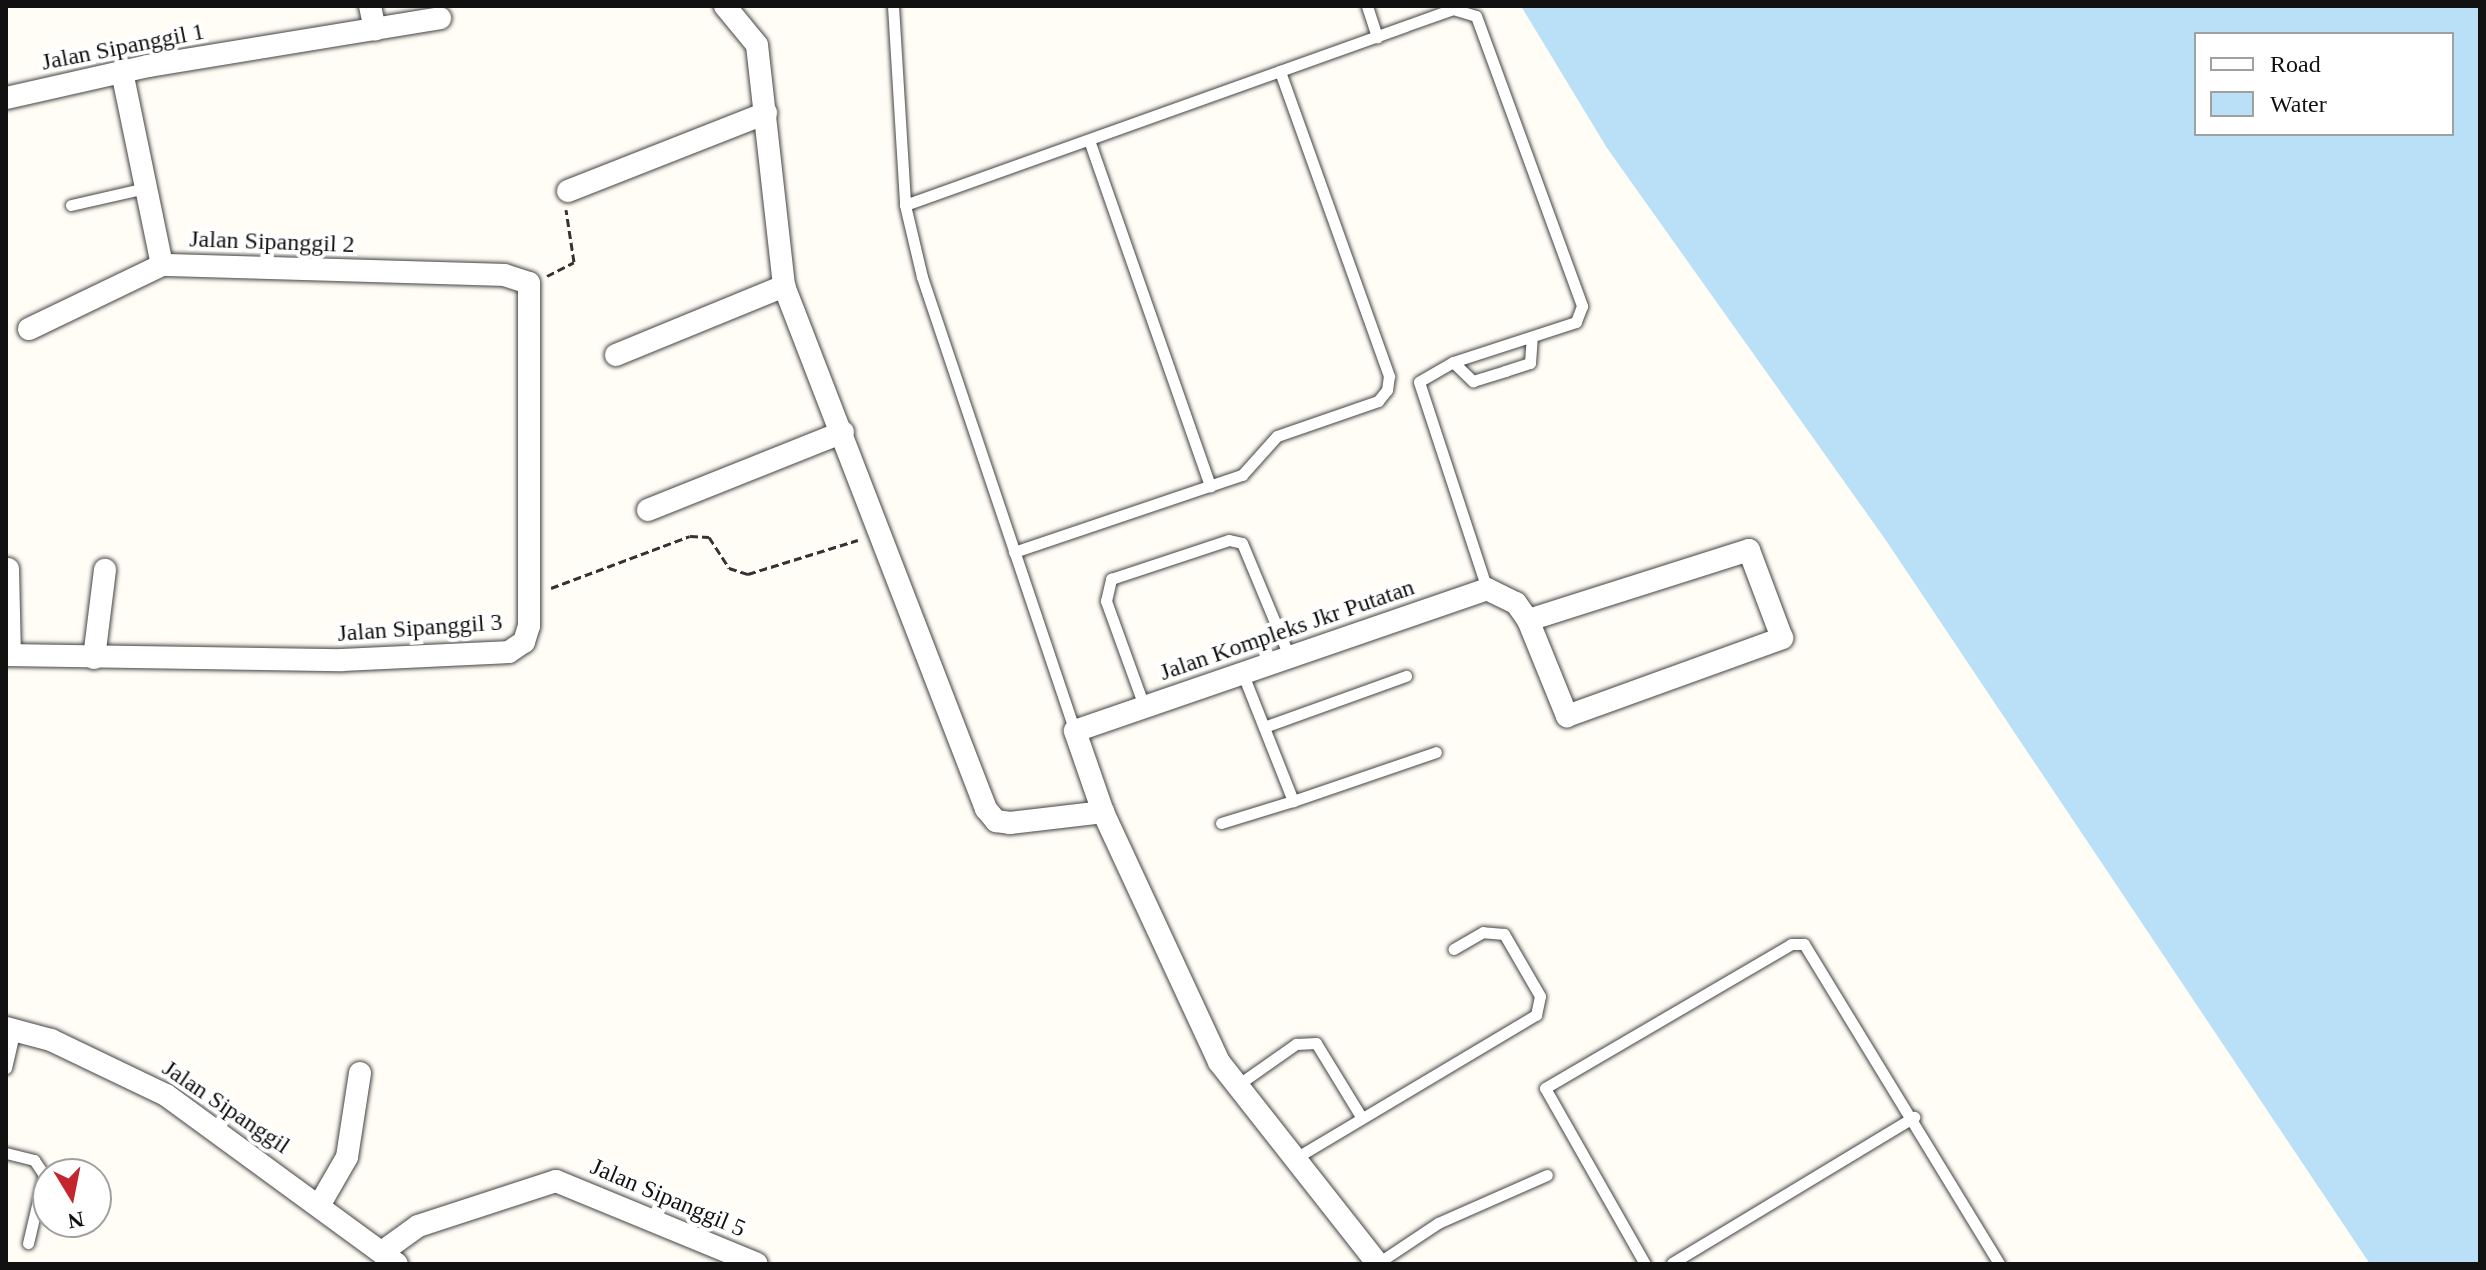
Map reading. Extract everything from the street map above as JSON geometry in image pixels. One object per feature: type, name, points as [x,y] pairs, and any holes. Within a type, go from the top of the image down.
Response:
[{"type":"street","points":[[370,6],[375,29]]},
{"type":"street","points":[[725,6],[757,45],[784,286],[996,821],[1103,812]]},
{"type":"street","name":"Jalan Sipanggil 1","points":[[6,98],[122,72],[440,18]]},
{"type":"street","name":"Jalan Sipanggil 2","points":[[122,72],[162,265],[504,275],[529,283]]},
{"type":"street","points":[[568,191],[766,113]]},
{"type":"street","points":[[29,329],[162,265]]},
{"type":"street","name":"Jalan Sipanggil 3","points":[[8,655],[342,660],[509,652],[524,642],[529,597],[529,283]]},
{"type":"street","points":[[616,355],[784,286]]},
{"type":"street","points":[[648,510],[843,432]]},
{"type":"street","points":[[1487,589],[1522,612],[1567,716],[1782,638],[1749,550],[1522,612]]},
{"type":"street","points":[[8,569],[8,655]]},
{"type":"street","points":[[94,658],[105,570]]},
{"type":"street","name":"Jalan Kompleks Jkr Putatan","points":[[1075,731],[1487,589]]},
{"type":"street","points":[[1075,731],[1103,812],[1219,1062],[1378,1264]]},
{"type":"street","name":"Jalan Sipanggil","points":[[10,1028],[166,1095],[320,1204],[390,1258]]},
{"type":"street","points":[[320,1204],[347,1157],[360,1073]]},
{"type":"street","name":"Jalan Sipanggil 5","points":[[390,1258],[418,1226],[556,1181],[757,1264]]},
{"type":"lane","points":[[893,6],[905,205],[1014,552],[1075,731]]},
{"type":"lane","points":[[1367,6],[1377,37]]},
{"type":"lane","points":[[905,205],[1453,9],[1476,16],[1582,306],[1576,322],[1422,375],[1420,390],[1487,589]]},
{"type":"lane","points":[[1014,552],[1242,475],[1277,436],[1378,401],[1387,390],[1389,376],[1280,71]]},
{"type":"lane","points":[[1089,140],[1210,486]]},
{"type":"lane","points":[[71,205],[146,188]]},
{"type":"lane","points":[[1453,362],[1473,381],[1505,371],[1530,363],[1532,337]]},
{"type":"lane","points":[[1144,706],[1106,601],[1111,579],[1229,540],[1242,543],[1289,656]]},
{"type":"lane","points":[[1242,672],[1293,801]]},
{"type":"lane","points":[[1264,727],[1406,676]]},
{"type":"lane","points":[[1221,823],[1436,752]]},
{"type":"lane","points":[[1294,1160],[1360,1115],[1536,1015],[1540,996],[1504,934],[1483,932],[1454,949]]},
{"type":"lane","points":[[1645,1264],[1545,1088],[1791,944],[1816,953],[1999,1264]]},
{"type":"lane","points":[[6,1068],[10,1028]]},
{"type":"lane","points":[[1239,1084],[1307,1040],[1316,1043],[1360,1115]]},
{"type":"lane","points":[[1672,1264],[1914,1117]]},
{"type":"lane","points":[[6,1153],[34,1160],[44,1175],[28,1243]]},
{"type":"lane","points":[[1378,1264],[1438,1223],[1463,1218],[1547,1175]]},
{"type":"path","points":[[529,283],[574,262],[568,191]]},
{"type":"path","points":[[529,597],[690,536],[709,537],[729,568],[748,574],[881,532]]},
{"type":"water","points":[[1521,6],[2480,6],[2480,1264],[2370,1264],[1885,539],[1607,148]]}]
